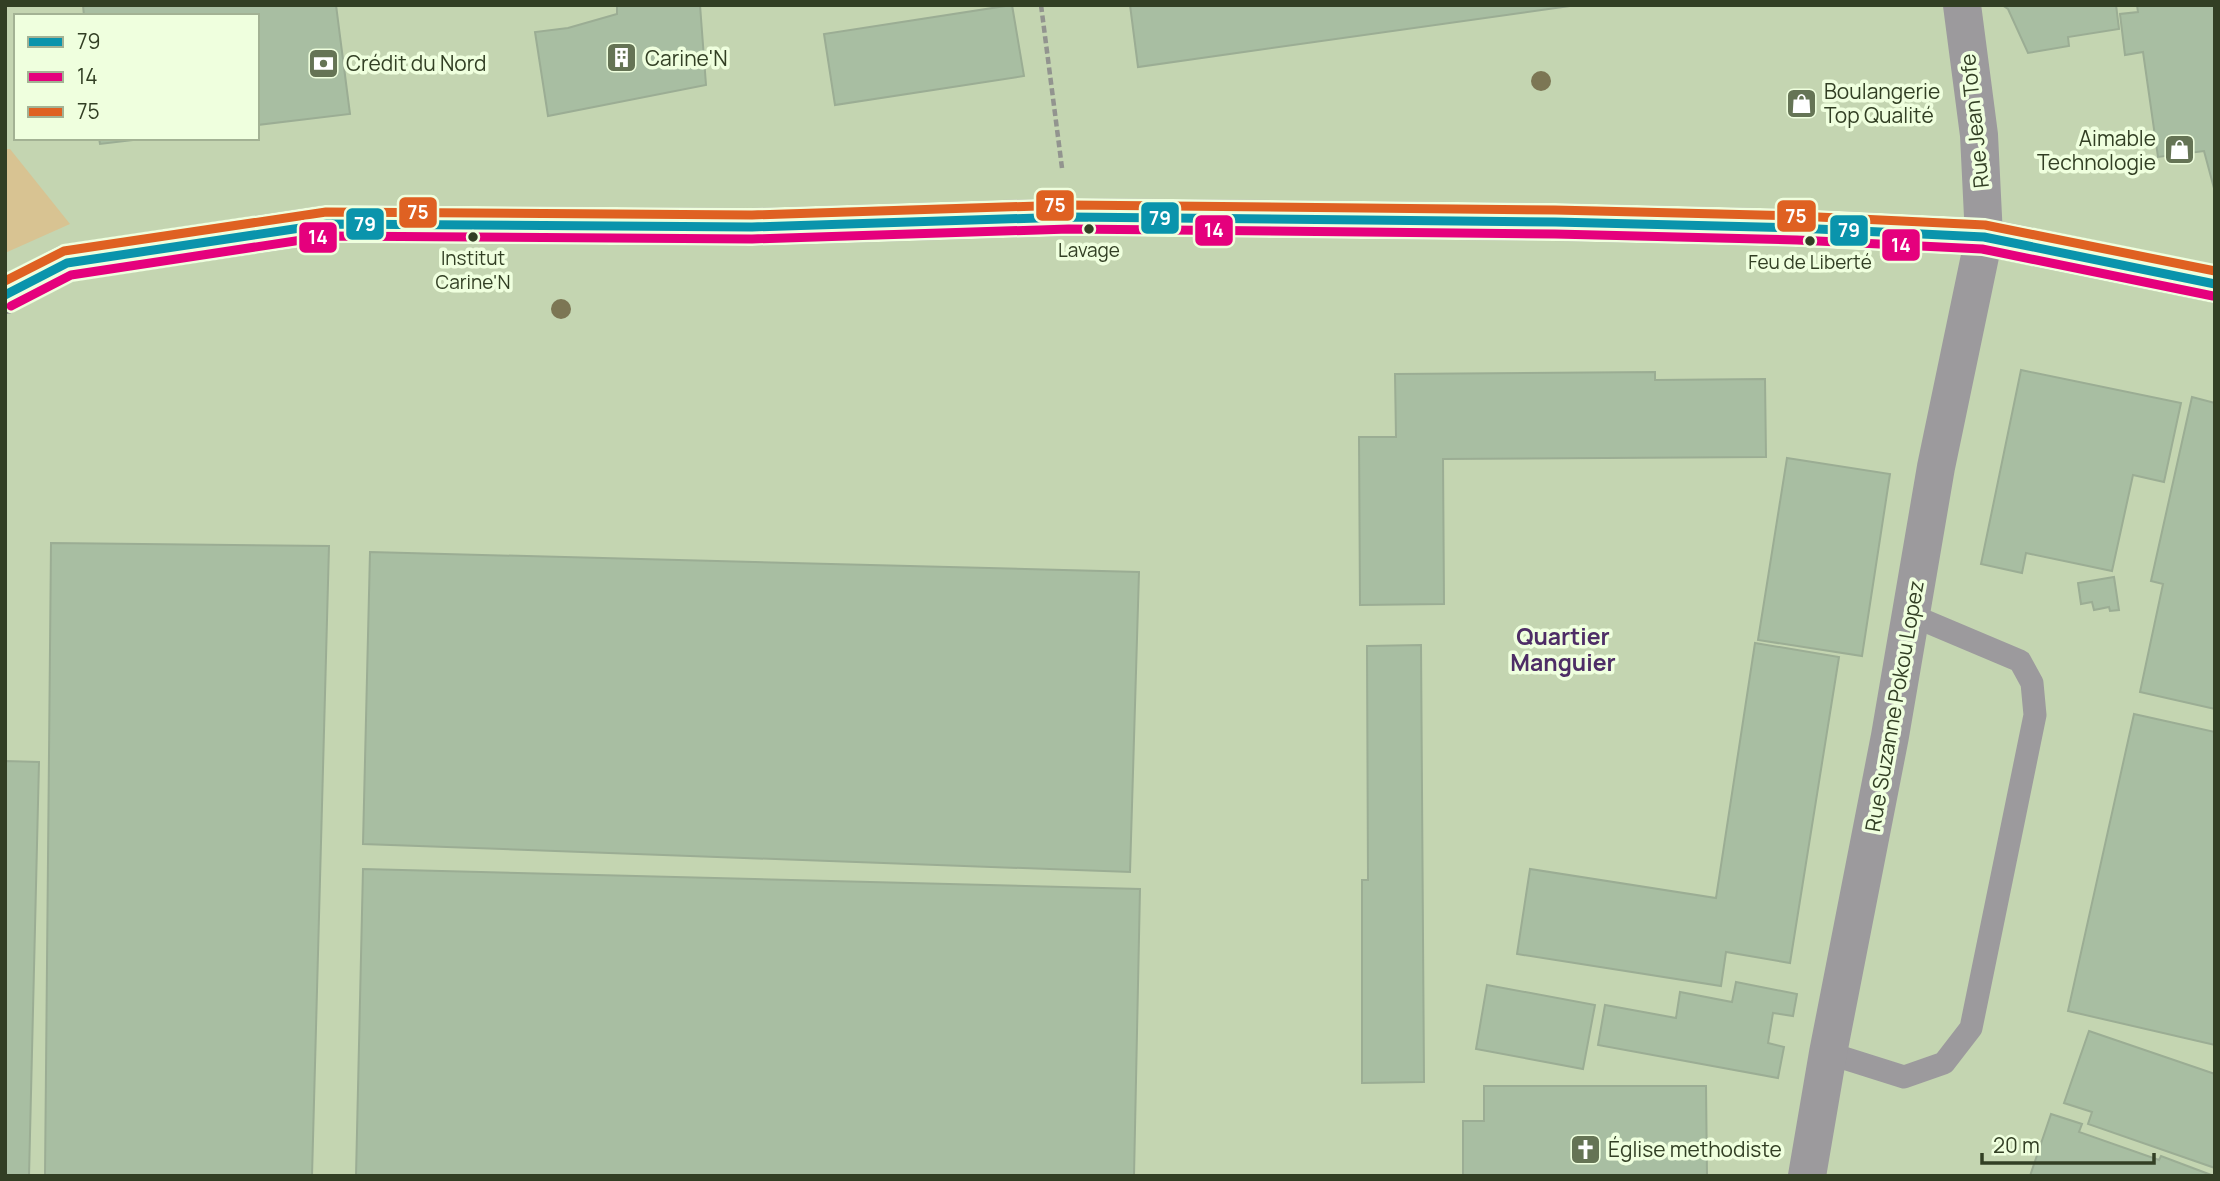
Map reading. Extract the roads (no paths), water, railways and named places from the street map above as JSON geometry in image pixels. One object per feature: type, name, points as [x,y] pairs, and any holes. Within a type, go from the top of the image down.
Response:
[{"type":"street","name":"Rue Jean Tofe","points":[[1962,5],[1979,135],[1984,237]]},
{"type":"street","points":[[5,295],[67,263],[327,224],[752,227],[1069,217],[1582,222],[1984,237],[2215,284]]},
{"type":"street","name":"Rue Suzanne Pokou Lopez","points":[[1807,1176],[1936,467],[1984,237]]},
{"type":"lane","points":[[1828,1053],[1904,1077],[1944,1063],[1971,1028],[2035,715],[2032,683],[2020,661],[1910,615]]},
{"type":"place","name":"Carine'N","points":[[622,58]]},
{"type":"place","name":"Crédit du Nord","points":[[323,63]]},
{"type":"place","name":"Boulangerie Top Qualité","points":[[1801,103]]},
{"type":"place","name":"Aimable Technologie","points":[[2179,150]]},
{"type":"place","name":"Lavage","points":[[1089,229]]},
{"type":"place","name":"Institut Carine'N","points":[[473,237]]},
{"type":"place","name":"Feu de Liberté","points":[[1810,241]]},
{"type":"place","name":"Église methodiste","points":[[1585,1149]]},
{"type":"district","name":"Quartier Manguier","points":[[1563,649]]}]
